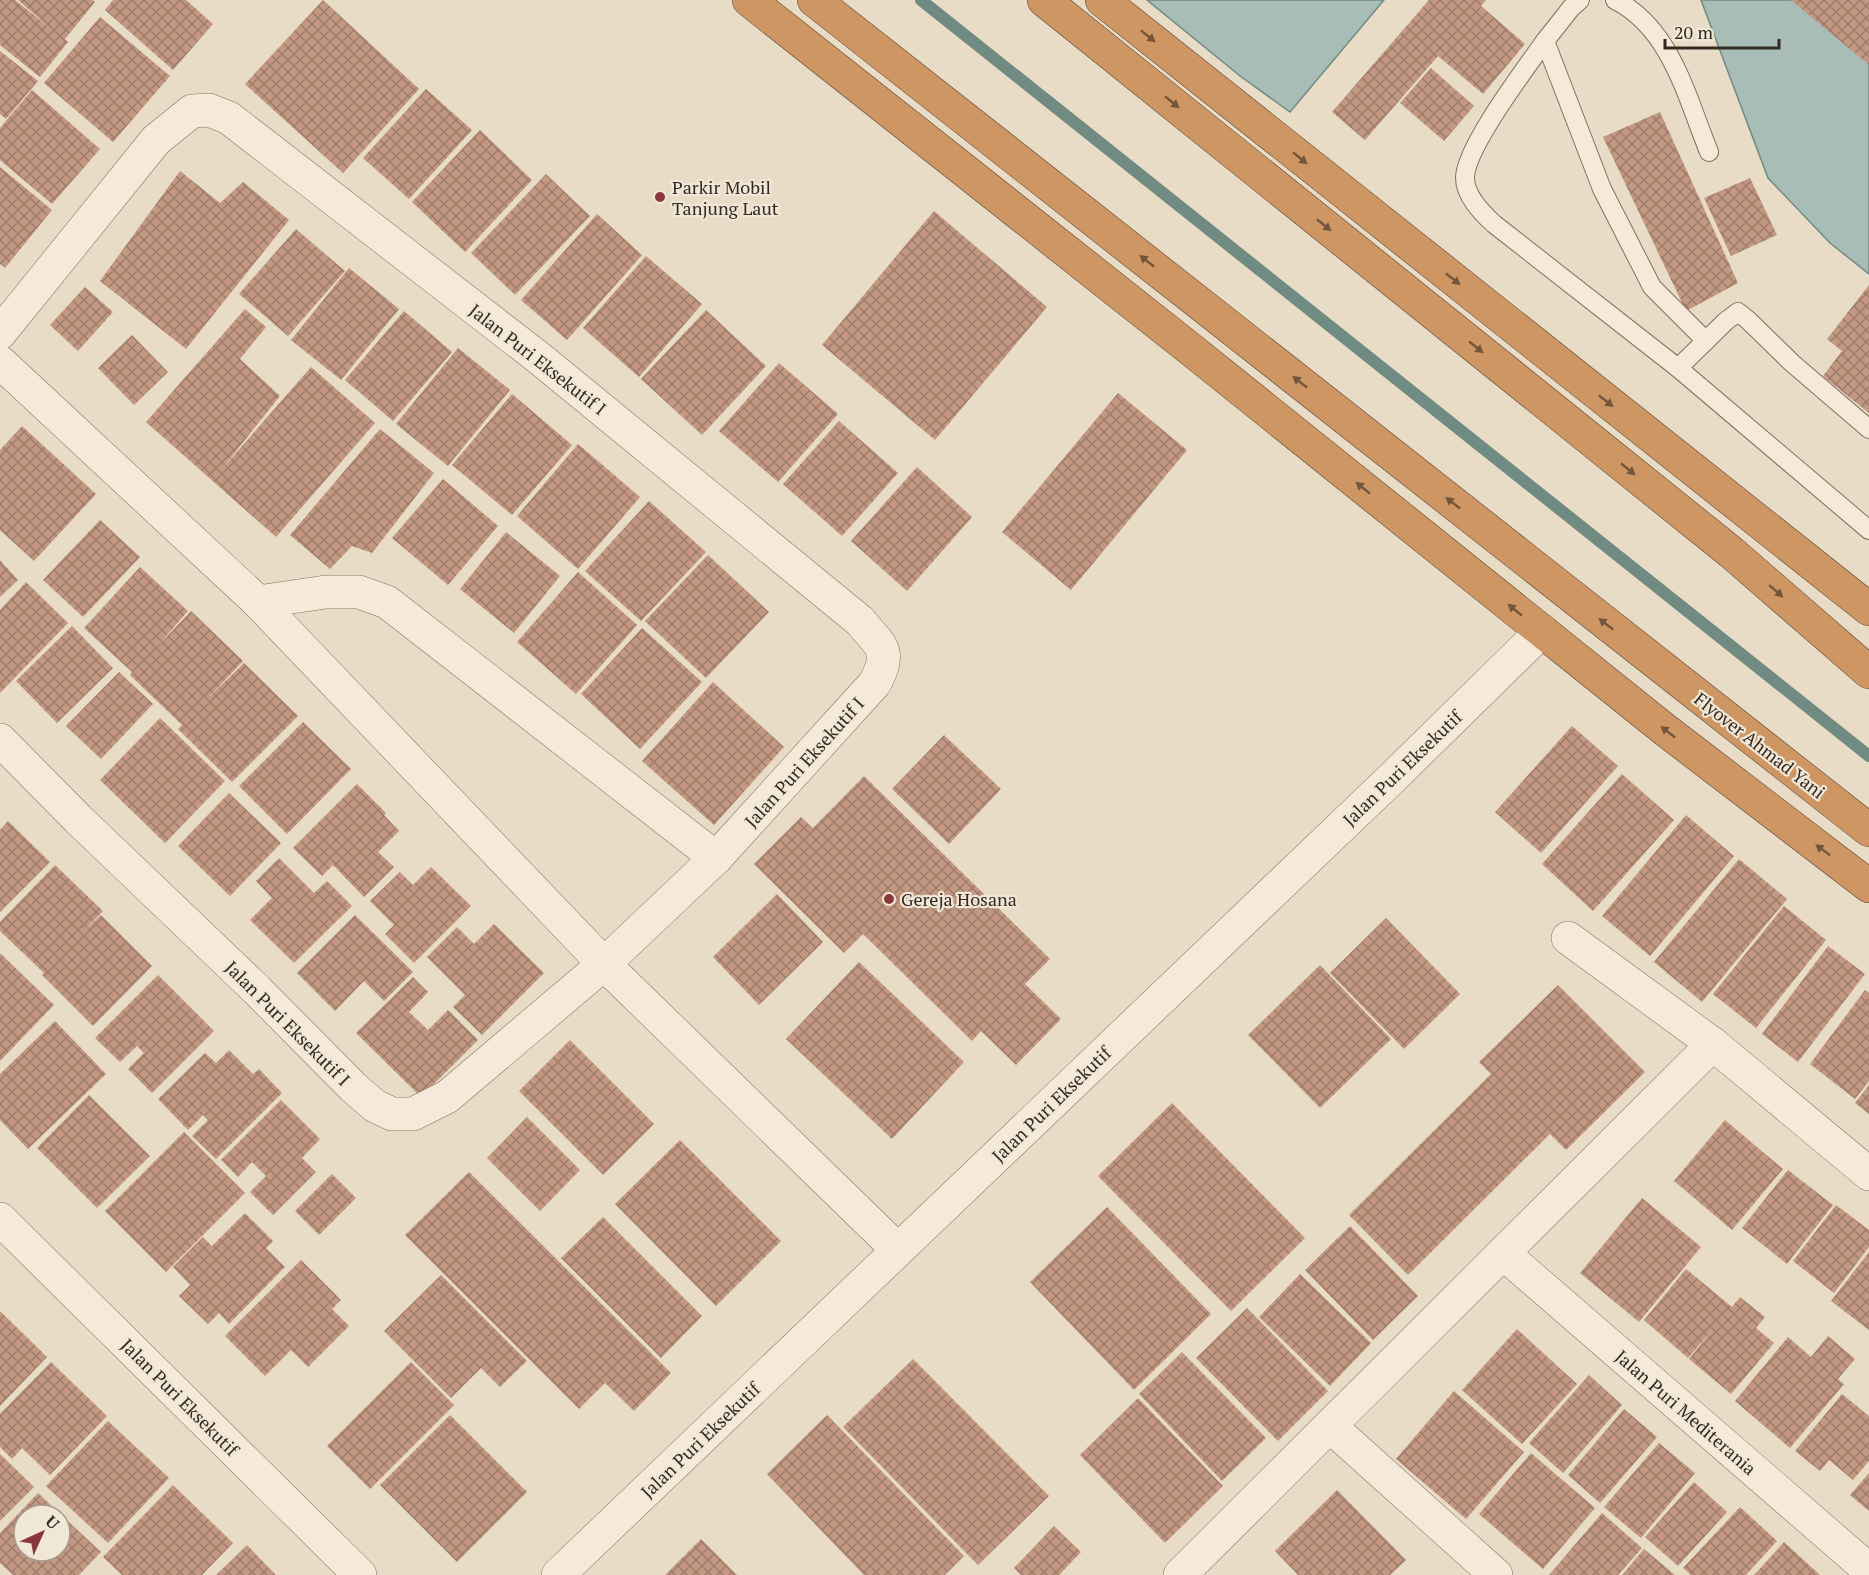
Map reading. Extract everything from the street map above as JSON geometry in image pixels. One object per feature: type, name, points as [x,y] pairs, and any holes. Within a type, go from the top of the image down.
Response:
[{"type":"highway","points":[[749,0],[1664,729],[1869,886]]},
{"type":"highway","name":"Flyover Ahmad Yani","points":[[814,0],[1869,830]]},
{"type":"highway","points":[[1044,0],[1732,553],[1869,672]]},
{"type":"highway","points":[[1102,0],[1869,609]]},
{"type":"street","name":"Jalan Puri Eksekutif I","points":[[0,333],[156,140],[192,111],[209,110],[229,118],[539,358],[860,621],[884,651],[884,666],[875,683],[716,858],[604,964],[447,1097],[413,1114],[392,1114],[375,1106],[353,1087],[257,990],[78,819],[0,740]]},
{"type":"street","points":[[0,362],[258,602],[604,964],[898,1250]]},
{"type":"street","points":[[258,602],[326,592],[359,592],[387,602],[716,858]]},
{"type":"street","name":"Jalan Puri Eksekutif","points":[[558,1575],[1389,781],[1542,631]]},
{"type":"street","points":[[1569,938],[1713,1044],[1869,1174]]},
{"type":"street","points":[[1180,1575],[1713,1044]]},
{"type":"street","name":"Jalan Puri Eksekutif","points":[[0,1219],[360,1575]]},
{"type":"street","name":"Jalan Puri Mediterania","points":[[1503,1253],[1869,1570]]},
{"type":"street","points":[[1330,1426],[1496,1575]]},
{"type":"lane","points":[[1580,0],[1545,41],[1482,134],[1468,163],[1465,178],[1470,195],[1482,213],[1494,224],[1678,368],[1869,530]]},
{"type":"lane","points":[[1615,0],[1643,19],[1670,56],[1709,152]]},
{"type":"lane","points":[[1545,41],[1602,189],[1652,287],[1706,341]]},
{"type":"lane","points":[[1678,368],[1726,321],[1736,313],[1741,313],[1792,363],[1869,429]]},
{"type":"shaded area","points":[[1147,0],[1384,0],[1290,112],[1240,76]]},
{"type":"shaded area","points":[[1701,0],[1869,0],[1869,274],[1830,243],[1768,178]]},
{"type":"building","points":[[0,0],[15,0],[49,27],[18,0],[93,0],[95,2],[65,39],[68,42],[40,77],[0,45]]},
{"type":"building","points":[[113,0],[186,0],[213,24],[173,70],[105,10]]},
{"type":"building","points":[[323,0],[419,89],[343,173],[245,84]]},
{"type":"building","points":[[1429,0],[1486,0],[1481,6],[1525,44],[1483,94],[1438,56],[1365,140],[1332,112]]},
{"type":"building","points":[[1791,0],[1869,0],[1869,65]]},
{"type":"building","points":[[100,17],[170,76],[113,142],[44,83]]},
{"type":"building","points":[[0,51],[38,81],[6,119],[0,114]]},
{"type":"building","points":[[1431,68],[1474,106],[1444,141],[1400,103]]},
{"type":"building","points":[[426,89],[472,130],[409,199],[363,158]]},
{"type":"building","points":[[32,90],[100,149],[52,204],[0,160],[0,128]]},
{"type":"building","points":[[1660,112],[1738,283],[1686,311],[1603,137]]},
{"type":"building","points":[[480,130],[532,180],[465,252],[412,202]]},
{"type":"building","points":[[0,167],[52,210],[5,268],[0,264]]},
{"type":"building","points":[[180,171],[220,203],[243,182],[289,220],[186,349],[100,281]]},
{"type":"building","points":[[546,174],[590,216],[515,295],[471,253]]},
{"type":"building","points":[[1750,178],[1777,235],[1731,256],[1704,198]]},
{"type":"building","points":[[934,211],[1047,307],[935,440],[822,345]]},
{"type":"building","points":[[597,214],[642,255],[567,340],[521,300]]},
{"type":"building","points":[[296,229],[345,271],[288,336],[239,294]]},
{"type":"building","points":[[646,256],[702,304],[639,377],[583,328]]},
{"type":"building","points":[[349,268],[399,309],[341,380],[291,340]]},
{"type":"building","points":[[1869,285],[1869,413],[1823,376],[1842,351],[1827,339]]},
{"type":"building","points":[[85,287],[113,312],[78,351],[50,325]]},
{"type":"building","points":[[245,309],[266,327],[240,359],[280,396],[221,470],[311,367],[375,423],[276,537],[146,422]]},
{"type":"building","points":[[706,310],[766,366],[702,435],[641,379]]},
{"type":"building","points":[[404,311],[452,352],[393,421],[345,380]]},
{"type":"building","points":[[132,335],[168,372],[134,405],[98,368]]},
{"type":"building","points":[[458,348],[510,390],[448,466],[396,424]]},
{"type":"building","points":[[779,363],[838,414],[778,482],[719,431]]},
{"type":"building","points":[[1118,393],[1187,450],[1071,590],[1002,532]]},
{"type":"building","points":[[512,394],[572,445],[512,515],[452,465]]},
{"type":"building","points":[[839,421],[898,473],[842,536],[783,484]]},
{"type":"building","points":[[22,426],[96,494],[34,561],[0,530],[0,450]]},
{"type":"building","points":[[380,429],[434,473],[372,553],[352,546],[330,569],[290,535]]},
{"type":"building","points":[[578,444],[640,497],[578,569],[517,516]]},
{"type":"building","points":[[917,467],[972,517],[907,591],[851,541]]},
{"type":"building","points":[[443,479],[498,526],[448,585],[392,538]]},
{"type":"building","points":[[649,501],[706,552],[641,621],[585,571]]},
{"type":"building","points":[[100,520],[140,557],[83,617],[43,580]]},
{"type":"building","points":[[506,532],[560,576],[514,633],[460,589]]},
{"type":"building","points":[[708,555],[769,612],[706,678],[645,621]]},
{"type":"building","points":[[0,560],[18,580],[0,597]]},
{"type":"building","points":[[140,567],[188,611],[156,648],[191,611],[243,661],[207,699],[244,663],[298,716],[232,782],[178,729],[182,725],[130,675],[132,672],[84,628]]},
{"type":"building","points":[[578,572],[637,625],[576,694],[517,642]]},
{"type":"building","points":[[26,582],[68,623],[0,693],[0,610]]},
{"type":"building","points":[[72,626],[113,668],[57,723],[16,681]]},
{"type":"building","points":[[642,628],[702,682],[640,749],[581,694]]},
{"type":"building","points":[[119,672],[153,704],[101,759],[66,726]]},
{"type":"building","points":[[713,682],[784,747],[714,825],[642,761]]},
{"type":"building","points":[[160,718],[225,781],[165,843],[100,780]]},
{"type":"building","points":[[303,722],[351,769],[287,834],[239,786]]},
{"type":"building","points":[[1572,726],[1618,766],[1541,853],[1495,812]]},
{"type":"building","points":[[944,735],[1001,789],[949,844],[892,789]]},
{"type":"building","points":[[1622,774],[1674,820],[1593,911],[1542,864]]},
{"type":"building","name":"Gereja Hosana","points":[[864,776],[1050,959],[1025,984],[1061,1019],[1016,1065],[981,1031],[972,1041],[863,934],[844,953],[754,864],[801,817],[813,828]]},
{"type":"building","points":[[357,784],[386,813],[384,815],[399,831],[378,852],[394,867],[364,897],[333,865],[322,876],[293,848]]},
{"type":"building","points":[[229,793],[281,843],[230,896],[178,846]]},
{"type":"building","points":[[1686,815],[1734,856],[1650,956],[1602,916]]},
{"type":"building","points":[[8,821],[50,862],[0,912],[0,830]]},
{"type":"building","points":[[279,858],[314,893],[327,881],[352,906],[294,963],[250,920],[272,898],[256,881]]},
{"type":"building","points":[[1739,859],[1787,899],[1702,1002],[1654,962]]},
{"type":"building","points":[[55,865],[103,911],[83,932],[101,915],[152,966],[93,1026],[42,975],[44,973],[0,931],[0,922]]},
{"type":"building","points":[[431,867],[471,906],[414,963],[385,934],[394,925],[370,901],[400,872],[413,885]]},
{"type":"building","points":[[777,894],[823,942],[759,1005],[713,957]]},
{"type":"building","points":[[1784,906],[1826,940],[1756,1028],[1713,994]]},
{"type":"building","points":[[355,915],[413,972],[384,1001],[364,981],[335,1011],[297,973]]},
{"type":"building","points":[[1386,918],[1460,994],[1404,1049],[1330,973]]},
{"type":"building","points":[[494,924],[544,973],[482,1035],[453,1007],[465,995],[427,957],[457,927],[474,944]]},
{"type":"building","points":[[1828,946],[1865,974],[1798,1062],[1762,1034]]},
{"type":"building","points":[[0,953],[54,1005],[0,1061]]},
{"type":"building","points":[[859,962],[964,1062],[892,1139],[786,1039]]},
{"type":"building","points":[[1320,965],[1391,1039],[1320,1108],[1248,1035]]},
{"type":"building","points":[[158,975],[214,1031],[152,1093],[128,1069],[144,1053],[137,1046],[120,1062],[95,1038]]},
{"type":"building","points":[[413,977],[428,992],[409,1012],[428,1030],[448,1010],[478,1040],[421,1097],[356,1033]]},
{"type":"building","points":[[1558,985],[1645,1072],[1566,1150],[1550,1134],[1408,1275],[1349,1215],[1491,1074],[1479,1062]]},
{"type":"building","points":[[1865,990],[1869,993],[1869,1081],[1855,1099],[1810,1064]]},
{"type":"building","points":[[55,1021],[106,1074],[28,1149],[0,1120],[0,1074]]},
{"type":"building","points":[[570,1040],[654,1124],[603,1175],[519,1091]]},
{"type":"building","points":[[229,1050],[253,1074],[259,1069],[282,1093],[216,1159],[192,1136],[208,1120],[203,1115],[188,1130],[158,1099],[205,1053],[216,1063]]},
{"type":"building","points":[[1869,1085],[1869,1114],[1855,1103]]},
{"type":"building","points":[[89,1095],[150,1156],[97,1208],[37,1148]]},
{"type":"building","points":[[281,1100],[320,1139],[302,1158],[316,1172],[273,1215],[250,1192],[266,1176],[252,1162],[238,1177],[221,1160]]},
{"type":"building","points":[[1172,1103],[1305,1238],[1231,1311],[1098,1176]]},
{"type":"building","points":[[527,1117],[580,1170],[540,1211],[487,1158]]},
{"type":"building","points":[[1725,1120],[1783,1169],[1732,1230],[1674,1181]]},
{"type":"building","points":[[184,1132],[245,1193],[166,1272],[105,1211]]},
{"type":"building","points":[[680,1140],[781,1241],[716,1306],[615,1204]]},
{"type":"building","points":[[1788,1170],[1833,1205],[1787,1264],[1742,1228]]},
{"type":"building","points":[[469,1172],[671,1373],[634,1411],[605,1383],[579,1409],[405,1235]]},
{"type":"building","points":[[332,1174],[356,1198],[319,1235],[295,1211]]},
{"type":"building","points":[[1642,1198],[1701,1247],[1639,1322],[1580,1273]]},
{"type":"building","points":[[1836,1205],[1869,1230],[1869,1247],[1834,1293],[1793,1261]]},
{"type":"building","points":[[1107,1207],[1211,1314],[1134,1390],[1030,1282]]},
{"type":"building","points":[[245,1213],[273,1241],[266,1248],[285,1267],[229,1324],[219,1313],[208,1324],[179,1296],[190,1285],[173,1267],[203,1237],[212,1246]]},
{"type":"building","points":[[603,1217],[702,1316],[661,1358],[561,1258]]},
{"type":"building","points":[[1350,1226],[1418,1296],[1373,1340],[1305,1270]]},
{"type":"building","points":[[1869,1252],[1869,1330],[1831,1301]]},
{"type":"building","points":[[301,1260],[341,1300],[332,1309],[349,1326],[308,1367],[291,1350],[265,1376],[225,1336]]},
{"type":"building","points":[[1686,1269],[1732,1307],[1740,1297],[1765,1317],[1756,1328],[1774,1343],[1731,1394],[1689,1359],[1715,1327],[1688,1358],[1644,1320]]},
{"type":"building","points":[[1300,1274],[1371,1343],[1330,1386],[1259,1317]]},
{"type":"building","points":[[441,1275],[527,1361],[500,1387],[481,1368],[451,1398],[384,1331]]},
{"type":"building","points":[[1247,1308],[1328,1391],[1278,1441],[1196,1358]]},
{"type":"building","points":[[0,1311],[47,1357],[0,1406]]},
{"type":"building","points":[[1517,1329],[1577,1384],[1522,1444],[1462,1390]]},
{"type":"building","points":[[1828,1336],[1855,1359],[1838,1379],[1844,1384],[1790,1448],[1735,1401],[1788,1337],[1811,1357]]},
{"type":"building","points":[[1182,1352],[1266,1438],[1222,1481],[1139,1394]]},
{"type":"building","points":[[913,1359],[1049,1496],[978,1565],[843,1427]]},
{"type":"building","points":[[51,1362],[107,1416],[50,1475],[22,1448],[12,1459],[0,1447],[0,1414]]},
{"type":"building","points":[[411,1362],[454,1405],[370,1489],[327,1446]]},
{"type":"building","points":[[1589,1375],[1622,1405],[1563,1473],[1529,1443]]},
{"type":"building","points":[[1454,1391],[1524,1452],[1466,1519],[1396,1459]]},
{"type":"building","points":[[1842,1394],[1869,1416],[1869,1461],[1853,1480],[1829,1460],[1820,1471],[1795,1451]]},
{"type":"building","points":[[1138,1398],[1223,1486],[1165,1543],[1080,1455]]},
{"type":"building","points":[[1624,1409],[1657,1437],[1600,1503],[1568,1475]]},
{"type":"building","points":[[450,1415],[527,1492],[457,1562],[380,1485]]},
{"type":"building","points":[[827,1415],[964,1556],[945,1575],[864,1575],[767,1474]]},
{"type":"building","points":[[108,1421],[169,1478],[108,1543],[72,1510],[72,1503],[64,1503],[46,1486]]},
{"type":"building","points":[[1659,1443],[1695,1473],[1641,1538],[1604,1507]]},
{"type":"building","points":[[1531,1453],[1595,1508],[1543,1569],[1479,1514]]},
{"type":"building","points":[[0,1454],[34,1487],[18,1503],[12,1503],[12,1509],[0,1521]]},
{"type":"building","points":[[1869,1473],[1869,1511],[1850,1495]]},
{"type":"building","points":[[1694,1482],[1727,1512],[1678,1566],[1645,1537]]},
{"type":"building","points":[[173,1485],[233,1543],[202,1575],[122,1575],[103,1557]]},
{"type":"building","points":[[1337,1490],[1406,1560],[1390,1575],[1298,1575],[1275,1551]]},
{"type":"building","points":[[38,1493],[49,1503],[28,1503]]},
{"type":"building","points":[[1740,1507],[1777,1541],[1746,1575],[1691,1575],[1683,1568]]},
{"type":"building","points":[[1602,1513],[1642,1548],[1618,1575],[1549,1575]]},
{"type":"building","points":[[12,1520],[12,1563],[72,1563],[72,1525],[101,1552],[79,1575],[13,1575],[0,1563],[0,1533]]},
{"type":"building","points":[[1054,1526],[1081,1552],[1059,1575],[1021,1575],[1014,1568]]},
{"type":"building","points":[[701,1539],[737,1575],[665,1575]]},
{"type":"building","points":[[1784,1542],[1820,1575],[1754,1575]]},
{"type":"building","points":[[247,1545],[276,1575],[216,1575]]},
{"type":"building","points":[[1644,1549],[1675,1575],[1622,1575]]},
{"type":"waterway","points":[[921,0],[1869,756]]},
{"type":"place","name":"Parkir Mobil Tanjung Laut","points":[[660,197]]},
{"type":"place","name":"Gereja Hosana","points":[[889,899]]}]
